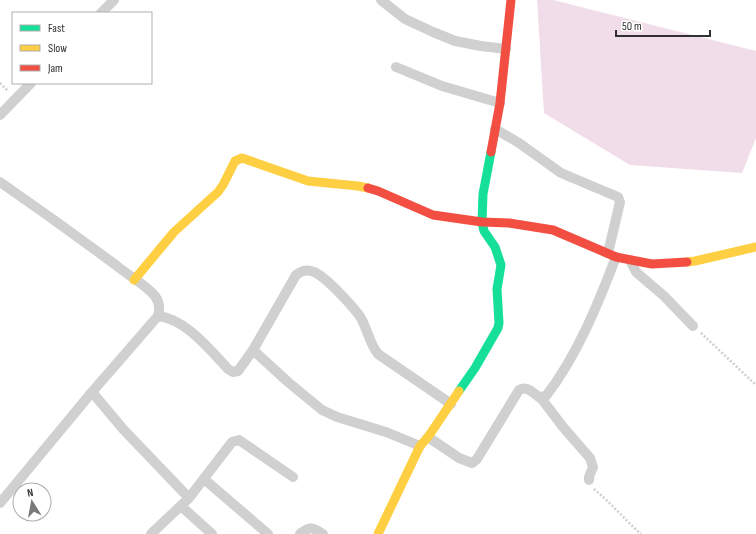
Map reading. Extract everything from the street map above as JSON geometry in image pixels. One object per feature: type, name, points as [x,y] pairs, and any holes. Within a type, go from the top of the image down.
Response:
[{"type":"street","points":[[102,12],[114,0]]},
{"type":"street","points":[[381,0],[405,19],[455,41],[506,49]]},
{"type":"street","points":[[378,534],[420,446],[428,437],[475,368],[498,328],[497,289],[501,265],[495,248],[484,231],[482,222],[483,194],[500,103],[511,0]]},
{"type":"street","points":[[396,67],[442,86],[500,103]]},
{"type":"street","points":[[0,115],[30,84]]},
{"type":"street","points":[[495,128],[561,173],[618,197],[620,202],[612,255],[603,290],[571,358],[547,394],[541,398]]},
{"type":"street","points":[[134,280],[174,232],[218,192],[235,161],[239,158],[250,160],[308,181],[358,186],[378,191],[433,215],[482,222],[509,223],[553,230],[612,255],[652,264],[670,264],[711,258],[756,247]]},
{"type":"street","points":[[0,182],[84,241],[134,280],[154,296],[158,301],[160,310],[158,316],[92,392],[0,503]]},
{"type":"street","points":[[630,260],[636,272],[664,296],[693,326]]},
{"type":"street","points":[[158,316],[164,317],[185,327],[194,334],[228,369],[233,372],[238,372],[253,350],[296,275],[306,271],[313,272],[331,286],[358,314],[372,345],[378,354],[450,404]]},
{"type":"street","points":[[253,350],[322,410],[338,417],[386,432],[420,446]]},
{"type":"street","points":[[428,437],[459,458],[472,463],[477,459],[520,390],[522,388],[526,388],[541,398],[563,427],[590,458],[593,467],[589,480]]},
{"type":"street","points":[[92,392],[123,429],[189,498]]},
{"type":"street","points":[[151,534],[189,498],[232,442],[238,440],[293,477]]},
{"type":"street","points":[[204,478],[268,534]]},
{"type":"street","points":[[181,506],[212,534]]},
{"type":"street","points":[[300,534],[306,529],[310,528],[323,534]]},
{"type":"path","points":[[693,326],[756,385]]},
{"type":"path","points":[[589,480],[594,488],[641,534]]},
{"type":"shaded area","points":[[537,0],[553,0],[756,51],[756,138],[742,173],[630,165],[544,113]]},
{"type":"traffic: fast","points":[[459,391],[475,368],[498,328],[499,323],[497,289],[501,265],[495,247],[484,231],[482,222],[483,194],[491,152]]},
{"type":"traffic: slow","points":[[134,280],[174,232],[218,192],[235,161],[242,158],[308,181],[368,188]]},
{"type":"traffic: slow","points":[[687,262],[756,247]]},
{"type":"traffic: slow","points":[[378,534],[420,446],[428,437],[459,391]]},
{"type":"traffic: jam","points":[[491,152],[500,103],[511,0]]},
{"type":"traffic: jam","points":[[368,188],[433,215],[482,222],[509,223],[553,230],[616,257],[652,264],[687,262]]}]
